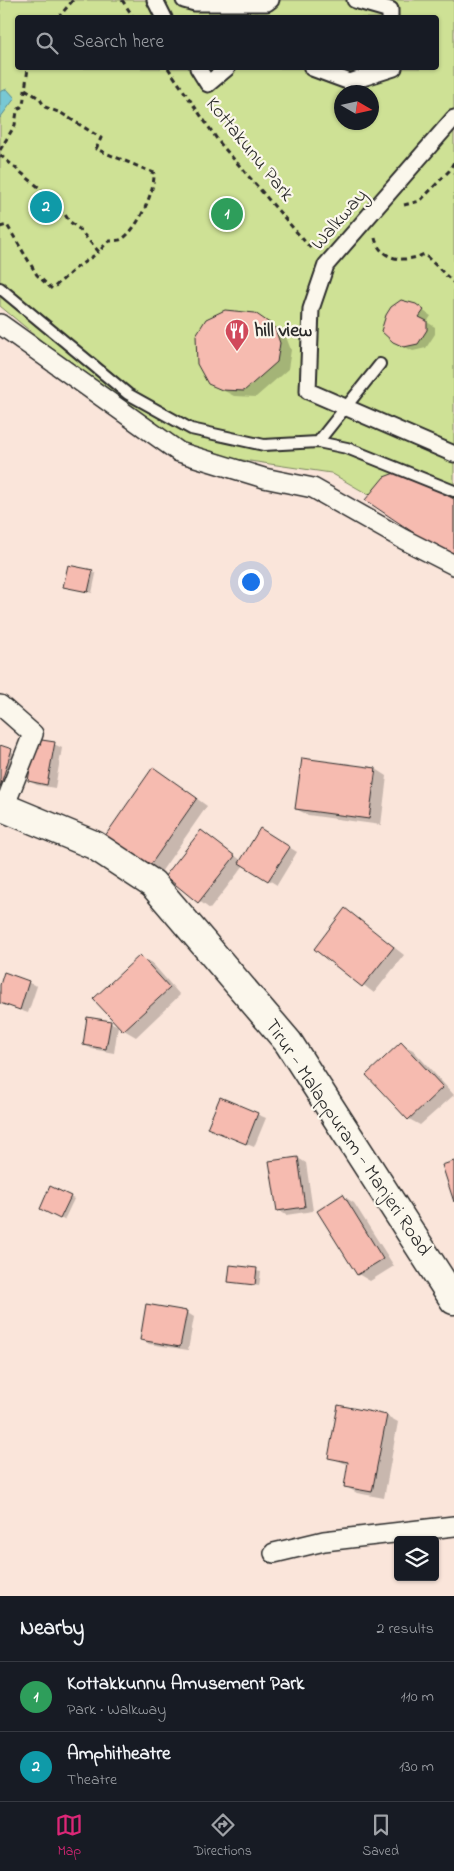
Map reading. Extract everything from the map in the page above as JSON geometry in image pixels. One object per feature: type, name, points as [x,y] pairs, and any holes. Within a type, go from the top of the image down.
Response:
[{"type":"main road","name":"Tirur - Malappuram - Manjeri Road","points":[[2,806],[94,845],[153,884],[288,1042],[454,1300]]},
{"type":"street","points":[[155,0],[162,15]]},
{"type":"street","points":[[184,0],[195,3],[267,3],[271,0]]},
{"type":"street","points":[[354,0],[390,10],[390,15]]},
{"type":"street","points":[[199,70],[208,84],[225,70]]},
{"type":"street","points":[[317,70],[350,82],[388,70]]},
{"type":"street","name":"Walkway","points":[[454,118],[326,265],[311,309],[308,391],[454,454]]},
{"type":"street","points":[[0,324],[179,452],[264,478],[313,488],[403,539],[454,565]]},
{"type":"street","points":[[0,705],[33,734],[2,806]]},
{"type":"street","points":[[274,1553],[324,1541],[454,1526]]},
{"type":"lane","points":[[0,288],[128,394],[191,429],[264,445],[318,442],[347,448],[454,491]]},
{"type":"lane","points":[[318,442],[380,364]]},
{"type":"path","points":[[60,15],[73,0]]},
{"type":"path","points":[[122,0],[132,15]]},
{"type":"path","points":[[0,150],[15,125],[17,111],[23,105],[28,70]]},
{"type":"path","name":"Kottakunu Park","points":[[169,70],[219,142],[311,248]]},
{"type":"path","points":[[0,227],[7,225],[37,275],[52,289],[76,268],[99,252],[109,241],[121,239],[134,225],[155,183],[154,173],[96,149],[101,138],[61,113],[45,107],[39,98],[25,90]]},
{"type":"path","points":[[0,155],[48,196],[53,206],[64,213],[69,221],[78,228],[99,252]]},
{"type":"path","points":[[400,206],[420,201],[454,162]]},
{"type":"path","points":[[376,234],[375,240],[379,246],[395,259],[406,260],[424,254],[454,283]]},
{"type":"green space","points":[[0,0],[454,0],[454,544],[331,473],[202,454],[120,406],[0,306]]},
{"type":"water","points":[[7,89],[15,98],[0,118],[0,92]]},
{"type":"building","points":[[401,300],[416,304],[424,310],[419,317],[427,321],[427,330],[418,344],[404,347],[393,342],[381,331],[386,315],[391,307]]},
{"type":"building","name":"hill view","points":[[225,310],[255,313],[274,326],[280,343],[277,362],[244,391],[222,390],[208,384],[197,364],[196,335],[206,319]]},
{"type":"building","points":[[400,471],[454,499],[454,560],[365,500],[384,477]]},
{"type":"building","points":[[68,565],[93,570],[88,592],[63,587]]},
{"type":"building","points":[[35,739],[55,742],[47,785],[28,781]]},
{"type":"building","points":[[0,745],[12,749],[0,787]]},
{"type":"building","points":[[302,758],[376,768],[369,819],[295,809]]},
{"type":"building","points":[[153,767],[197,798],[149,867],[105,836]]},
{"type":"building","points":[[260,828],[290,847],[268,881],[239,863]]},
{"type":"building","points":[[201,830],[235,856],[198,903],[165,876]]},
{"type":"building","points":[[345,908],[394,947],[362,987],[314,949]]},
{"type":"building","points":[[140,955],[170,988],[123,1031],[93,999]]},
{"type":"building","points":[[4,972],[29,981],[20,1010],[0,1003],[0,985]]},
{"type":"building","points":[[87,1017],[111,1021],[106,1049],[83,1045]]},
{"type":"building","points":[[401,1042],[443,1087],[408,1120],[366,1075]]},
{"type":"building","points":[[220,1097],[258,1113],[246,1144],[207,1128]]},
{"type":"building","points":[[298,1157],[305,1207],[277,1211],[269,1161]]},
{"type":"building","points":[[454,1161],[454,1202],[442,1165]]},
{"type":"building","points":[[50,1186],[71,1196],[60,1219],[40,1209]]},
{"type":"building","points":[[343,1194],[383,1259],[357,1275],[317,1211]]},
{"type":"building","points":[[230,1265],[257,1268],[255,1285],[228,1282]]},
{"type":"building","points":[[146,1304],[187,1311],[180,1347],[140,1340]]},
{"type":"building","points":[[338,1405],[387,1415],[372,1492],[344,1487],[348,1462],[328,1458]]},
{"type":"place","name":"Amphitheatre","points":[[46,207]]},
{"type":"place","name":"Kottakkunnu Amusement Park","points":[[227,214]]},
{"type":"place","name":"hill view","points":[[237,352]]}]
